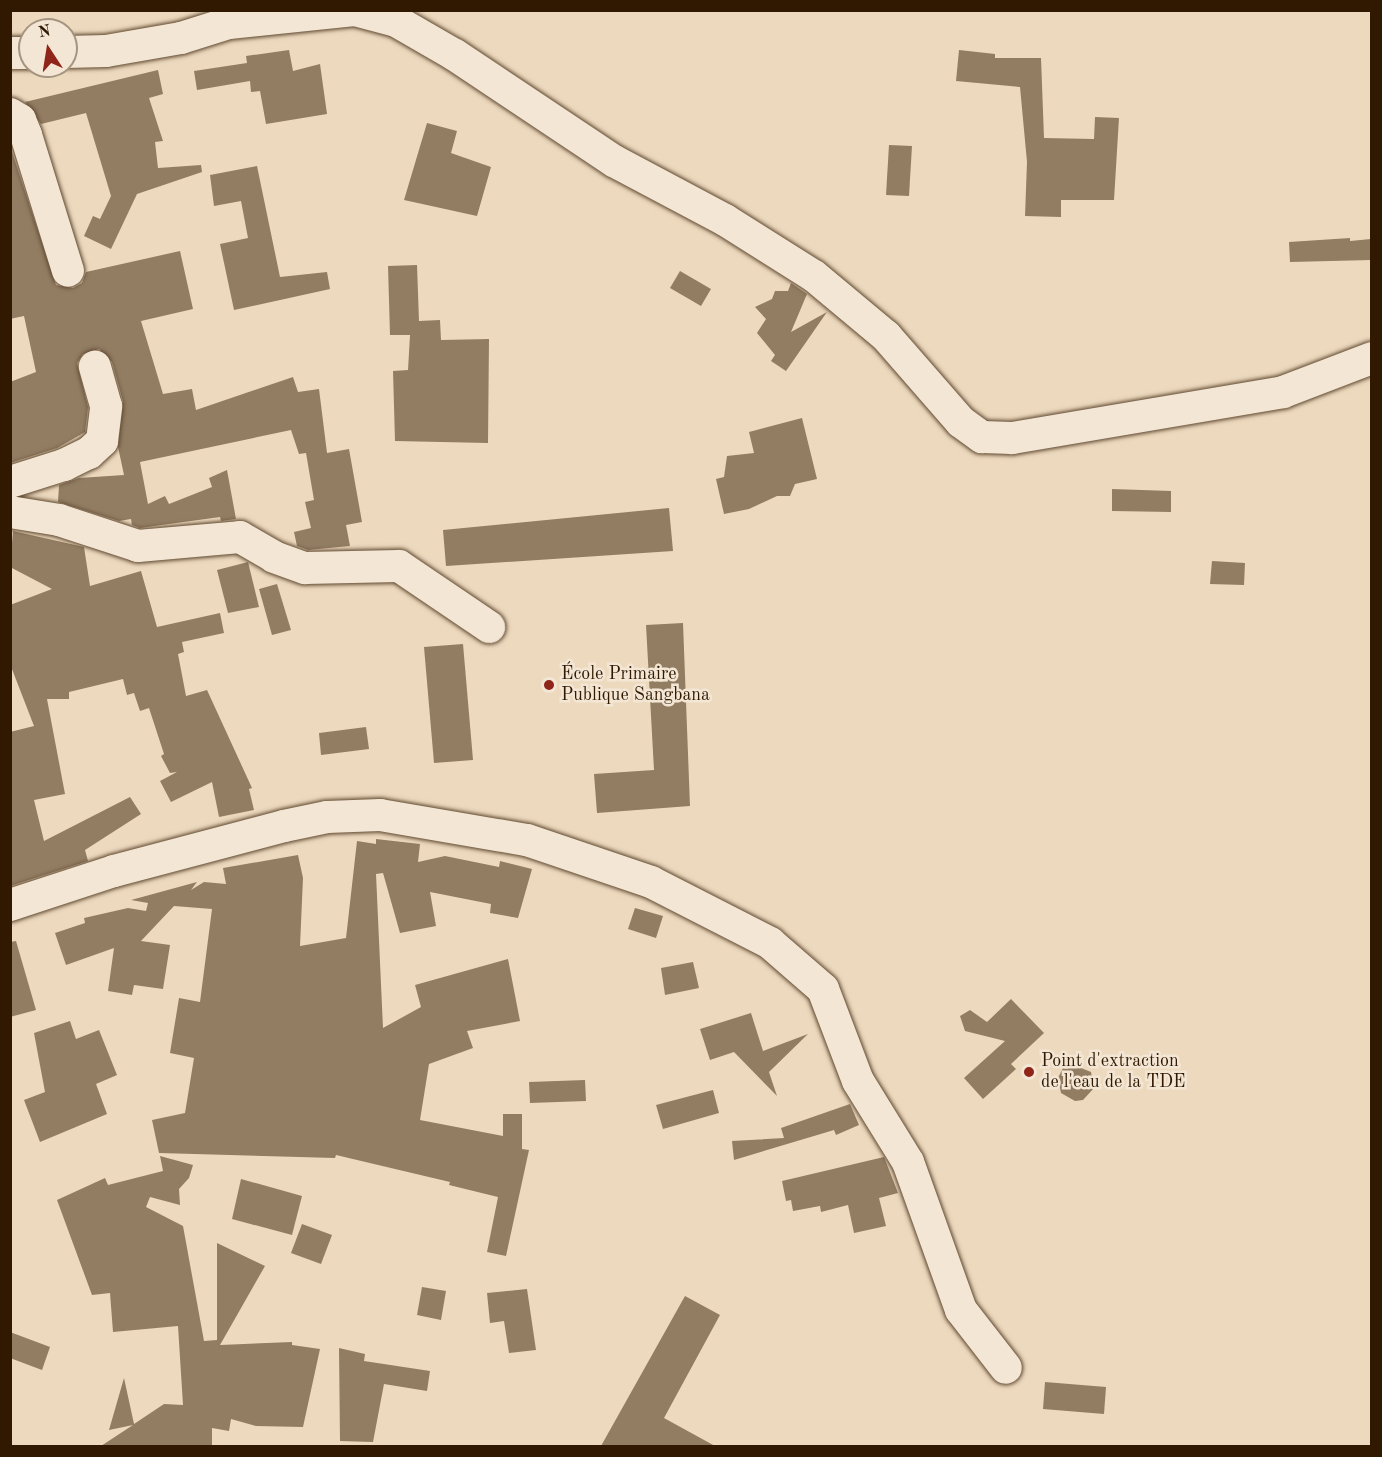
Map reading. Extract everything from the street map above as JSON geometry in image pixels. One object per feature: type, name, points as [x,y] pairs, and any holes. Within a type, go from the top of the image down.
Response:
[{"type":"street","points":[[78,51],[117,49],[181,38],[229,23],[354,10],[396,21],[456,56],[614,161],[725,220],[814,276],[886,336],[961,422],[982,437],[1012,438],[1283,392],[1371,358]]},
{"type":"street","points":[[10,114],[20,120],[26,135],[68,271]]},
{"type":"street","points":[[10,482],[64,465],[89,453],[102,441],[106,406],[95,367]]},
{"type":"street","points":[[10,512],[59,520],[138,546],[240,537],[274,557],[305,568],[399,566],[489,627]]},
{"type":"street","points":[[10,905],[114,871],[284,826],[327,817],[380,815],[527,840],[651,882],[770,943],[823,989],[858,1081],[908,1162],[961,1310],[1006,1368]]},
{"type":"building","points":[[289,50],[293,71],[320,64],[327,114],[266,124],[260,91],[251,92],[250,81],[197,90],[194,71],[247,63],[246,56]]},
{"type":"building","points":[[959,50],[995,54],[995,58],[1041,58],[1044,138],[1094,139],[1095,117],[1119,118],[1114,200],[1061,200],[1061,217],[1025,216],[1027,162],[1020,87],[956,81]]},
{"type":"building","points":[[158,70],[163,94],[149,98],[163,141],[155,142],[158,168],[201,165],[202,172],[137,194],[111,249],[84,236],[93,216],[100,219],[111,196],[86,113],[41,124],[25,102]]},
{"type":"building","points":[[427,123],[457,131],[451,153],[491,167],[477,216],[404,200]]},
{"type":"building","points":[[889,145],[912,146],[909,196],[886,195]]},
{"type":"building","points":[[10,146],[56,285],[73,288],[82,283],[86,272],[180,251],[193,309],[141,321],[163,394],[192,389],[196,410],[293,377],[298,392],[319,389],[327,453],[349,449],[362,522],[346,525],[350,546],[308,550],[297,546],[294,532],[311,528],[305,502],[314,500],[306,453],[299,454],[291,430],[140,462],[148,504],[165,496],[169,504],[212,487],[209,478],[227,470],[236,519],[221,521],[220,517],[140,528],[132,525],[131,519],[119,521],[58,502],[59,485],[79,478],[124,475],[118,447],[123,401],[112,362],[99,349],[83,354],[77,363],[88,407],[85,432],[57,448],[10,463],[10,382],[36,372],[24,316],[10,319]]},
{"type":"building","points":[[257,166],[280,277],[327,272],[330,289],[234,310],[220,244],[248,238],[241,201],[214,206],[210,175]]},
{"type":"building","points":[[1350,238],[1350,241],[1371,239],[1371,260],[1290,262],[1289,242]]},
{"type":"building","points":[[417,265],[419,321],[440,320],[441,340],[489,339],[488,443],[395,441],[393,371],[408,370],[410,335],[390,335],[388,266]]},
{"type":"building","points":[[680,271],[711,289],[701,306],[670,288]]},
{"type":"building","points":[[791,283],[807,294],[791,332],[827,312],[786,371],[771,361],[775,355],[757,333],[766,319],[755,307],[772,299],[775,291],[788,291]]},
{"type":"building","points":[[802,418],[817,479],[795,484],[790,496],[777,496],[749,509],[724,514],[716,479],[724,477],[727,456],[754,453],[749,432]]},
{"type":"building","points":[[1112,489],[1171,491],[1171,512],[1112,511]]},
{"type":"building","points":[[669,508],[673,551],[446,566],[443,530]]},
{"type":"building","points":[[13,531],[84,547],[90,586],[141,571],[157,627],[220,613],[224,633],[182,642],[184,652],[178,654],[186,696],[207,690],[252,788],[249,789],[254,810],[219,817],[212,782],[171,802],[160,781],[177,772],[170,773],[161,756],[164,754],[149,708],[140,711],[134,693],[127,695],[123,679],[69,692],[69,699],[47,699],[65,794],[34,800],[44,841],[130,797],[141,814],[85,850],[88,861],[10,886],[10,732],[34,726],[10,664],[10,605],[52,589],[10,567]]},
{"type":"building","points":[[1212,561],[1245,563],[1244,585],[1210,584]]},
{"type":"building","points":[[248,562],[259,607],[228,613],[217,570]]},
{"type":"building","points":[[277,584],[291,630],[272,635],[259,589]]},
{"type":"building","points":[[683,623],[690,806],[597,813],[594,774],[654,770],[646,625]]},
{"type":"building","points":[[463,644],[473,760],[434,763],[424,647]]},
{"type":"building","points":[[366,727],[369,749],[321,755],[319,733]]},
{"type":"building","points":[[376,839],[420,844],[418,862],[445,856],[499,867],[500,861],[532,869],[518,918],[490,913],[491,904],[430,892],[436,926],[400,933],[383,873],[376,874],[383,1028],[421,1007],[415,985],[508,959],[520,1021],[467,1031],[473,1048],[429,1064],[420,1120],[503,1136],[503,1114],[522,1114],[522,1149],[529,1150],[506,1256],[487,1252],[498,1197],[449,1185],[450,1182],[336,1155],[335,1158],[159,1153],[152,1120],[185,1113],[194,1058],[170,1053],[179,998],[200,1002],[212,909],[174,906],[141,941],[170,945],[163,989],[134,985],[132,995],[108,991],[114,948],[66,965],[55,933],[85,923],[84,918],[128,908],[146,911],[148,903],[131,900],[197,882],[191,890],[204,882],[226,884],[223,868],[298,855],[303,878],[300,946],[346,938],[357,841],[376,844]]},
{"type":"building","points":[[635,908],[663,916],[656,938],[628,929]]},
{"type":"building","points":[[16,941],[36,1010],[10,1017],[10,942]]},
{"type":"building","points":[[693,962],[699,988],[665,995],[661,968]]},
{"type":"building","points":[[1011,999],[1044,1033],[1011,1064],[1016,1069],[983,1099],[964,1078],[1005,1041],[965,1031],[960,1016],[970,1010],[987,1022]]},
{"type":"building","points":[[751,1013],[763,1051],[808,1034],[769,1072],[777,1096],[734,1052],[710,1060],[700,1029]]},
{"type":"building","points":[[70,1021],[76,1039],[99,1030],[117,1075],[96,1084],[107,1114],[40,1142],[24,1100],[45,1092],[34,1033]]},
{"type":"building","points":[[1066,1062],[1091,1072],[1094,1088],[1083,1100],[1075,1101],[1061,1093],[1058,1078]]},
{"type":"building","points":[[585,1080],[586,1101],[530,1103],[529,1082]]},
{"type":"building","points":[[713,1090],[719,1113],[663,1129],[656,1105]]},
{"type":"building","points":[[850,1104],[859,1125],[836,1135],[834,1130],[734,1160],[732,1141],[784,1138],[781,1128]]},
{"type":"building","points":[[160,1156],[193,1165],[189,1178],[179,1189],[180,1205],[150,1197],[146,1207],[183,1226],[204,1341],[217,1340],[217,1243],[265,1266],[220,1345],[292,1342],[292,1345],[320,1349],[303,1427],[256,1426],[231,1419],[229,1431],[212,1428],[212,1446],[101,1446],[133,1425],[109,1430],[124,1378],[134,1424],[164,1404],[183,1405],[178,1326],[113,1332],[110,1293],[92,1295],[57,1200],[105,1178],[108,1185],[163,1171]]},
{"type":"building","points":[[884,1157],[898,1193],[879,1198],[886,1226],[854,1233],[848,1205],[821,1212],[820,1206],[793,1211],[791,1200],[786,1201],[782,1181]]},
{"type":"building","points":[[241,1179],[302,1196],[292,1235],[232,1219]]},
{"type":"building","points":[[302,1224],[332,1235],[321,1264],[291,1253]]},
{"type":"building","points":[[422,1287],[446,1291],[441,1320],[417,1315]]},
{"type":"building","points":[[527,1289],[536,1350],[509,1353],[504,1321],[490,1323],[487,1293]]},
{"type":"building","points":[[685,1296],[720,1315],[664,1418],[715,1446],[601,1446]]},
{"type":"building","points":[[10,1332],[50,1347],[42,1370],[10,1358]]},
{"type":"building","points":[[339,1348],[365,1354],[364,1361],[430,1371],[427,1391],[384,1384],[373,1442],[340,1441]]},
{"type":"building","points":[[1045,1382],[1106,1387],[1104,1414],[1043,1409]]},
{"type":"place","name":"École Primaire Publique Sangbana","points":[[549,685]]},
{"type":"place","name":"Point d'extraction de l'eau de la TDE","points":[[1029,1072]]}]
